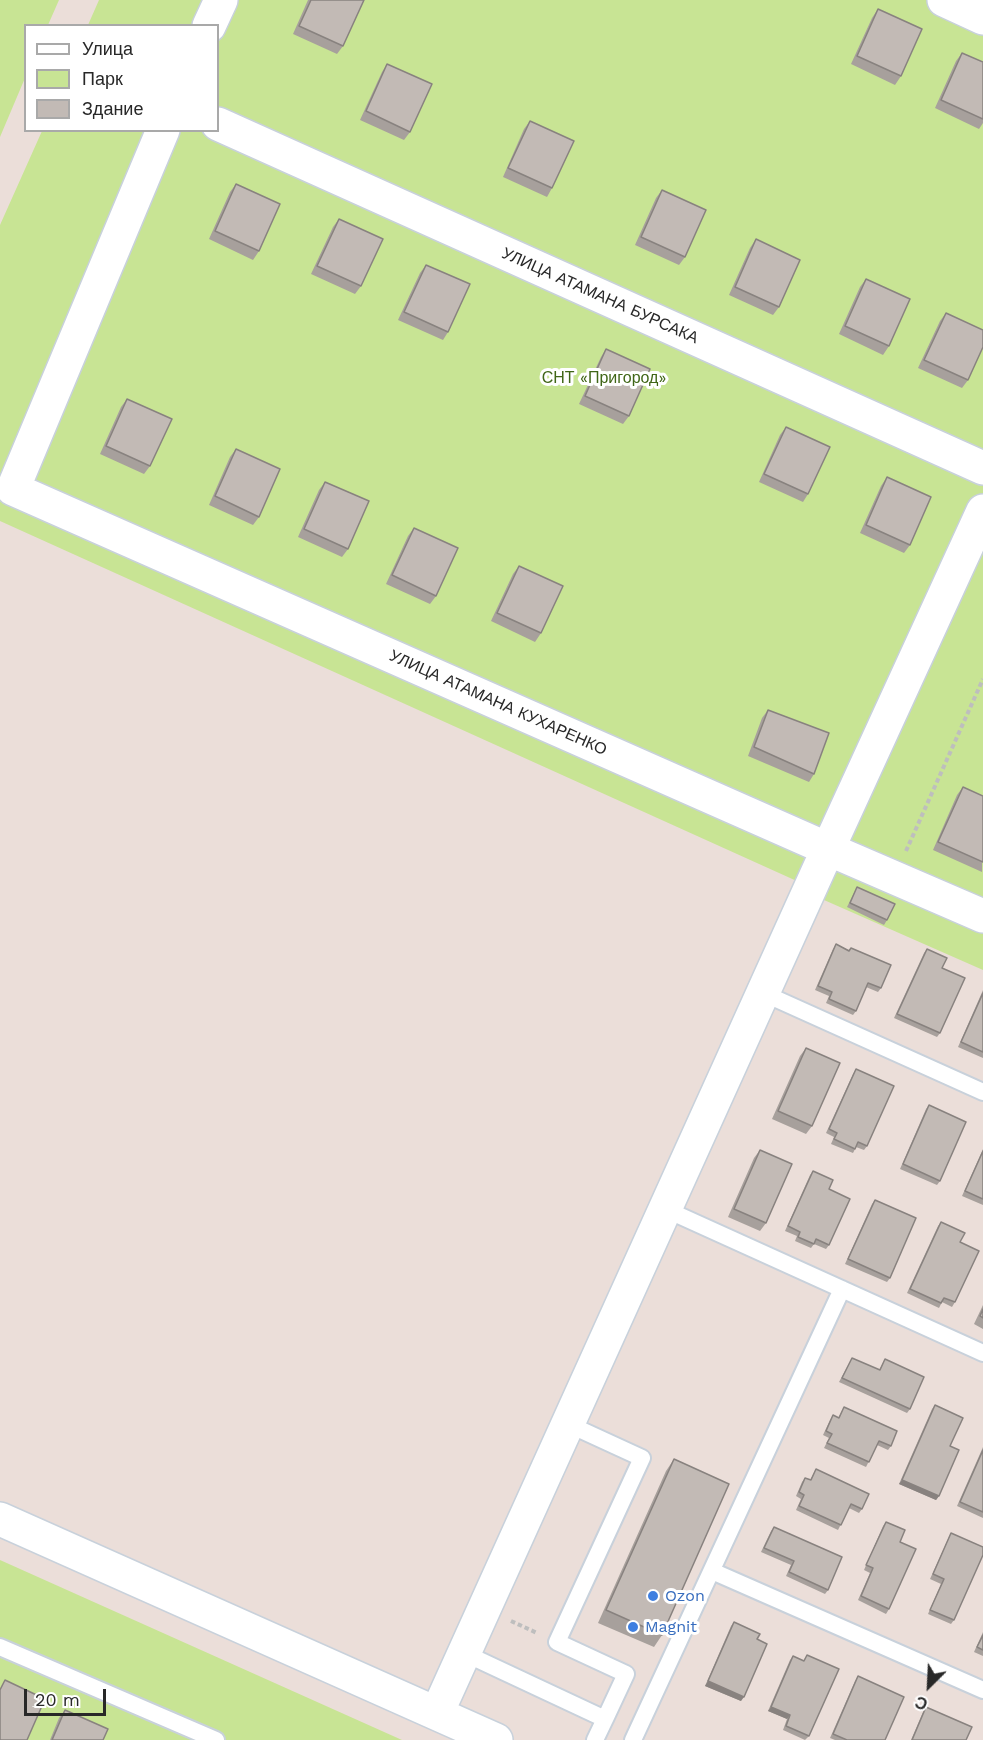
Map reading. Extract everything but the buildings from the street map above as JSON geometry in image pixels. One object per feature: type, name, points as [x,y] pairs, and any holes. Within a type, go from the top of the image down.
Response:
[{"type":"street","points":[[211,24],[221,0]]},
{"type":"street","points":[[944,0],[983,18]]},
{"type":"street","name":"УЛИЦА АТАМАНА БУРСАКА","points":[[219,124],[983,468]]},
{"type":"street","name":"УЛИЦА АТАМАНА КУХАРЕНКО","points":[[162,132],[13,489],[983,916]]},
{"type":"street","points":[[437,1713],[983,511]]},
{"type":"street","points":[[0,1520],[492,1739]]},
{"type":"lane","points":[[763,993],[983,1092]]},
{"type":"lane","points":[[664,1209],[983,1353]]},
{"type":"lane","points":[[633,1740],[842,1289]]},
{"type":"lane","points":[[568,1424],[642,1458],[557,1642],[626,1674],[595,1740]]},
{"type":"lane","points":[[712,1571],[983,1689]]},
{"type":"lane","points":[[0,1647],[216,1740]]},
{"type":"lane","points":[[464,1653],[605,1719]]},
{"type":"path","points":[[895,876],[983,679]]},
{"type":"green space","points":[[0,0],[59,0],[48,24],[24,24],[24,80],[0,137]]},
{"type":"green space","name":"СНТ «Пригород»","points":[[99,0],[983,0],[983,970],[824,900],[810,887],[0,521],[0,225],[42,132],[219,132],[219,24],[88,24]]},
{"type":"green space","points":[[0,1560],[402,1740],[0,1740]]},
{"type":"place","name":"Ozon","points":[[653,1596]]},
{"type":"place","name":"Magnit","points":[[633,1627]]}]
